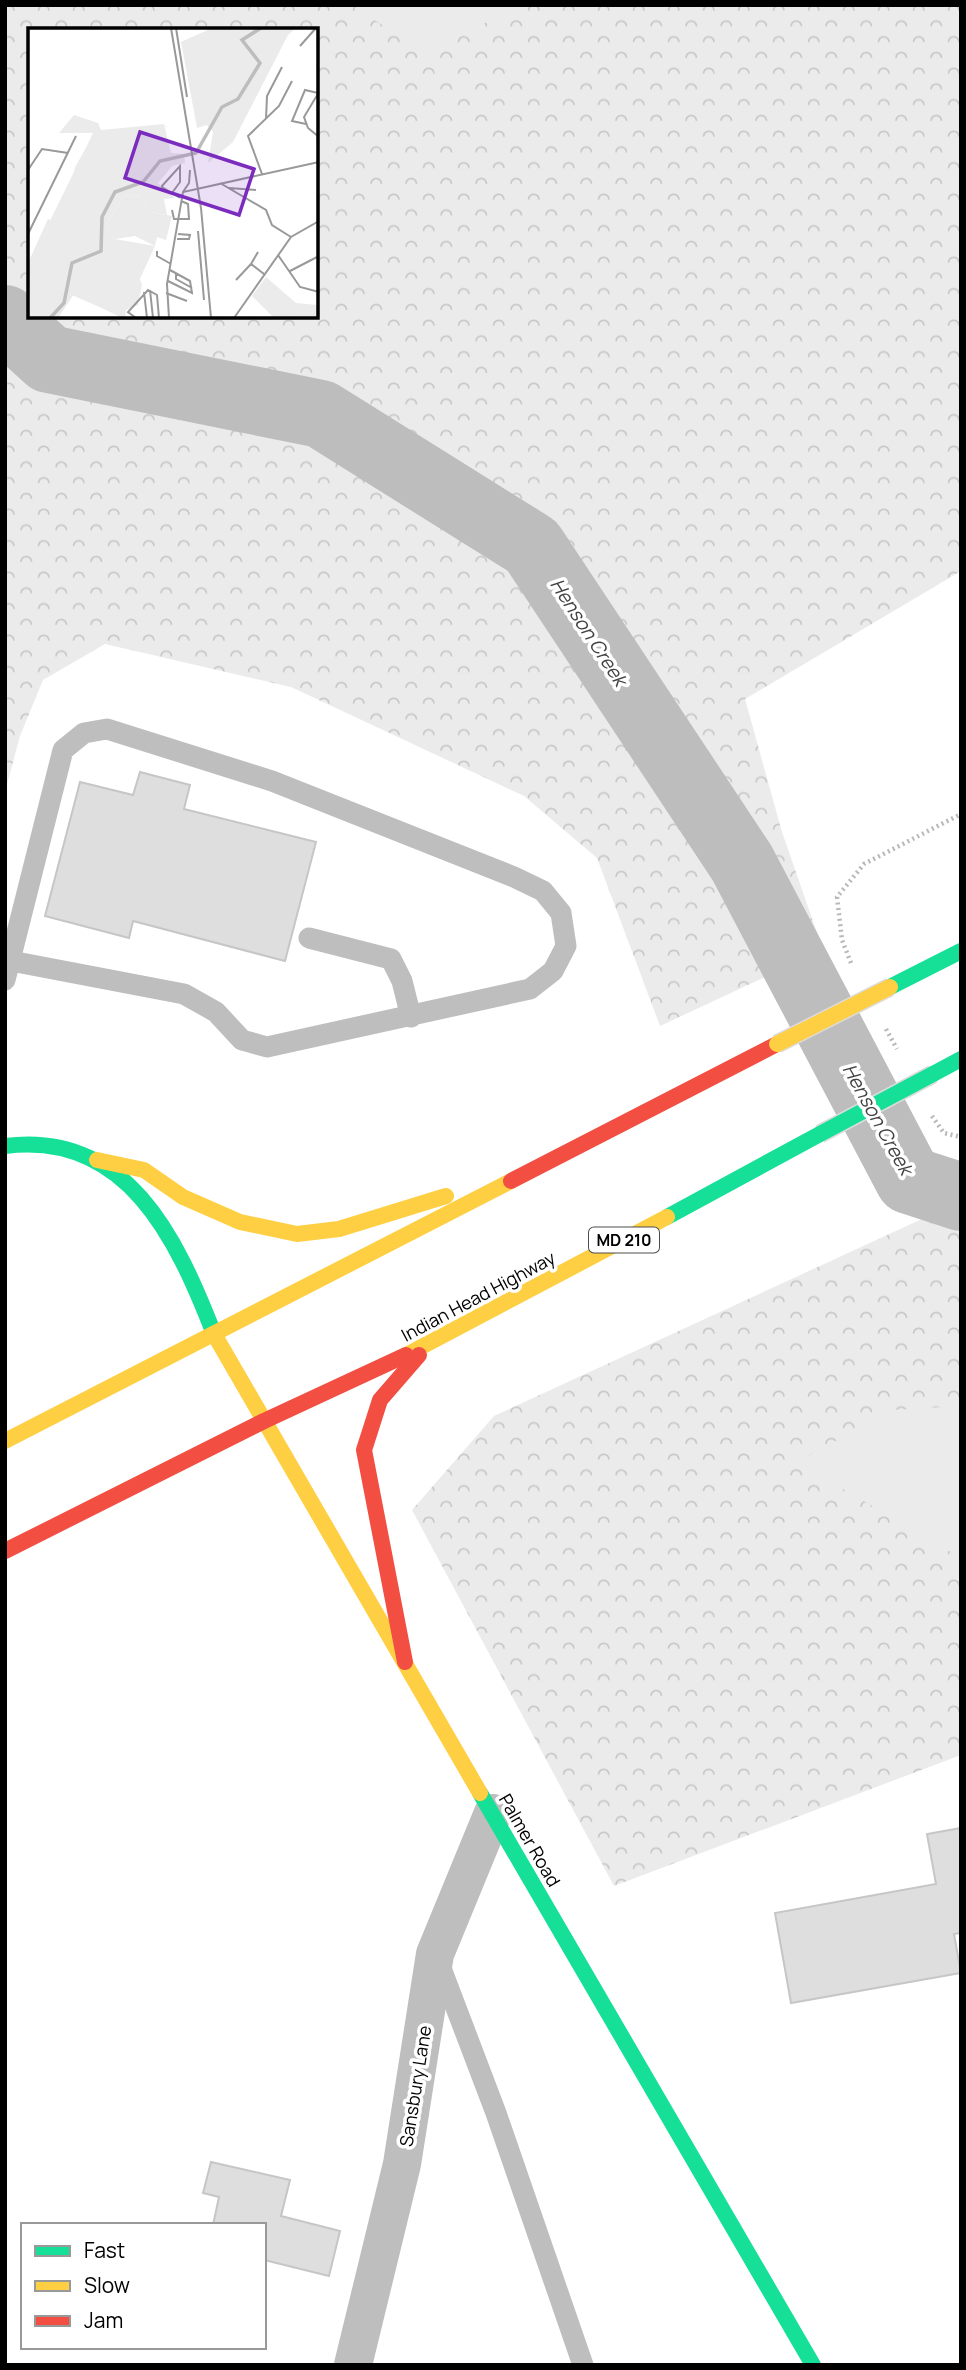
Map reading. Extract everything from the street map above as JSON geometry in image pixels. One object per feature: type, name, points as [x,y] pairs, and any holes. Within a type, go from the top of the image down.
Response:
[{"type":"main road","points":[[5,1440],[961,951]]},
{"type":"main road","name":"Indian Head Highway","points":[[5,1551],[264,1421],[428,1345],[961,1059]]},
{"type":"main road","points":[[5,1146],[22,1143],[65,1149],[97,1160],[144,1170],[183,1198],[240,1223],[297,1234],[339,1229],[545,1165]]},
{"type":"main road","name":"Palmer Road","points":[[97,1160],[145,1204],[183,1257],[214,1334],[813,2365]]},
{"type":"main road","points":[[405,1662],[365,1450],[380,1400],[428,1345]]},
{"type":"street","name":"Sansbury Lane","points":[[353,2365],[402,2164],[435,1954],[493,1813]]},
{"type":"lane","points":[[107,729],[272,781],[543,891],[561,913],[566,946],[553,971],[530,989],[267,1047],[242,1040],[216,1012],[184,994],[8,971],[63,750],[83,733],[107,729]]},
{"type":"lane","points":[[309,938],[391,959],[402,981],[411,1017]]},
{"type":"lane","points":[[435,1954],[496,2113],[583,2365]]},
{"type":"green space","points":[[5,5],[961,5],[961,571],[745,699],[782,832],[823,950],[660,1026],[597,858],[524,796],[291,687],[105,644],[43,680],[20,736],[5,792]]},
{"type":"green space","points":[[353,5],[527,5],[420,51]]},
{"type":"green space","points":[[961,1201],[961,1755],[614,1886],[412,1510],[494,1416]]},
{"type":"green space","points":[[961,1406],[961,1558],[797,1462],[893,1410]]},
{"type":"building","points":[[140,772],[190,785],[184,809],[316,842],[285,961],[133,921],[129,938],[45,916],[80,782],[133,795]]},
{"type":"building","points":[[961,1828],[961,1933],[954,1934],[961,1973],[791,2003],[775,1913],[936,1884],[927,1834]]},
{"type":"building","points":[[211,2162],[290,2180],[281,2216],[340,2231],[329,2276],[266,2260],[266,2223],[213,2223],[219,2197],[203,2193]]},
{"type":"waterway","name":"Henson Creek","points":[[5,319],[49,359],[321,414],[532,546],[742,863],[909,1180],[961,1197]]},
{"type":"traffic: fast","points":[[890,987],[961,951]]},
{"type":"traffic: fast","points":[[933,1074],[961,1059]]},
{"type":"traffic: fast","points":[[820,1134],[933,1074]]},
{"type":"traffic: fast","points":[[667,1217],[820,1134]]},
{"type":"traffic: fast","points":[[5,1146],[47,1146],[84,1155],[115,1173],[141,1198],[164,1229],[183,1262],[214,1334]]},
{"type":"traffic: fast","points":[[480,1793],[813,2365]]},
{"type":"traffic: slow","points":[[777,1044],[890,987]]},
{"type":"traffic: slow","points":[[97,1160],[144,1170],[183,1197],[240,1222],[297,1234],[339,1229],[446,1196]]},
{"type":"traffic: slow","points":[[5,1441],[511,1181]]},
{"type":"traffic: slow","points":[[406,1355],[667,1217]]},
{"type":"traffic: slow","points":[[214,1334],[480,1793]]},
{"type":"traffic: jam","points":[[511,1181],[777,1044]]},
{"type":"traffic: jam","points":[[5,1551],[264,1421],[406,1355]]},
{"type":"traffic: jam","points":[[405,1662],[364,1450],[380,1400],[419,1355]]}]
